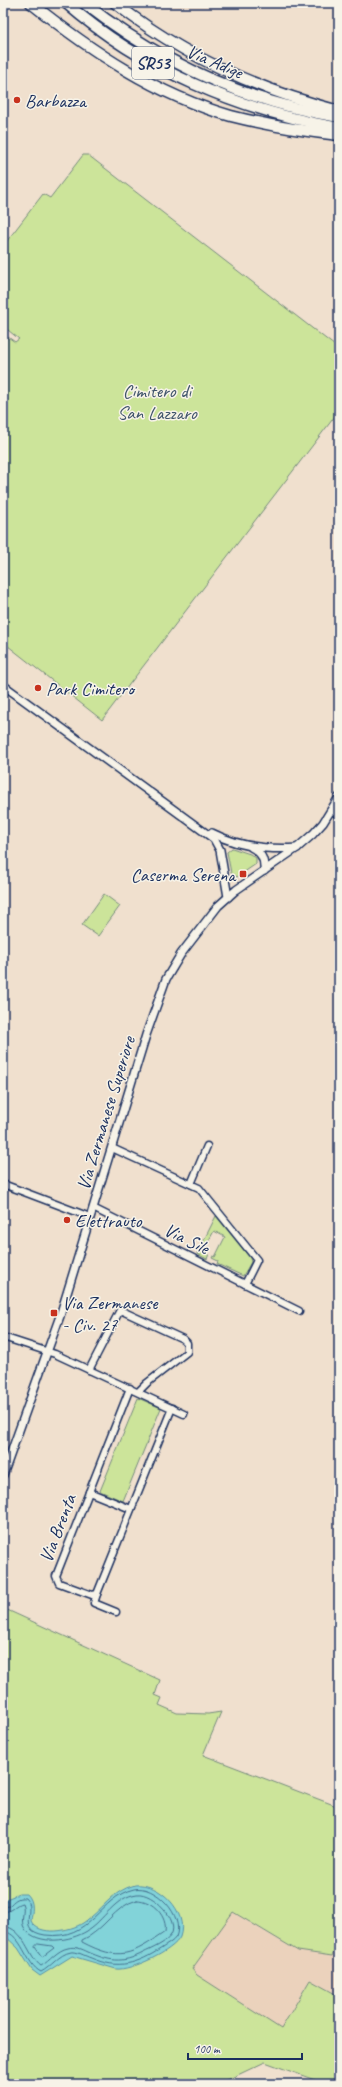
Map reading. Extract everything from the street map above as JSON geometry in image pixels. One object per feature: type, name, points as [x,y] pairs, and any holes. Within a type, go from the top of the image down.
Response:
[{"type":"highway","points":[[31,3],[68,33],[104,57],[146,82],[170,93],[232,116],[307,131],[339,135]]},
{"type":"highway","name":"Via Adige","points":[[66,3],[101,30],[157,66],[200,87],[250,106],[285,117],[339,128]]},
{"type":"highway","name":"Via Adige","points":[[84,3],[127,35],[178,64],[203,76],[254,96],[288,107],[339,117]]},
{"type":"highway","points":[[115,3],[164,38],[214,64],[259,85],[303,101],[339,111]]},
{"type":"street","points":[[3,685],[214,839],[219,846],[228,897]]},
{"type":"street","name":"Via Zermanese Superiore","points":[[4,1471],[47,1352],[161,988],[181,954],[206,920],[228,897],[297,848],[317,830],[332,810],[339,797]]},
{"type":"street","points":[[332,810],[339,816]]},
{"type":"street","points":[[199,827],[226,840],[248,845],[274,848],[297,848]]},
{"type":"street","points":[[248,845],[262,855],[264,871]]},
{"type":"street","points":[[191,1184],[207,1146]]},
{"type":"street","name":"Via Sile","points":[[112,1148],[199,1188],[257,1260],[246,1284]]},
{"type":"street","points":[[3,1184],[90,1217]]},
{"type":"street","name":"Via Sile","points":[[93,1208],[299,1311]]},
{"type":"street","points":[[89,1370],[120,1310],[183,1339],[188,1348],[186,1352],[138,1392]]},
{"type":"street","points":[[3,1337],[47,1352],[130,1388],[184,1414]]},
{"type":"street","name":"Via Brenta","points":[[97,1594],[92,1596],[59,1583],[56,1576],[130,1388]]},
{"type":"street","points":[[116,1612],[94,1603],[172,1408]]},
{"type":"street","name":"Via Brenta","points":[[89,1492],[131,1509]]},
{"type":"shaded area","points":[[232,1912],[298,1951],[331,1956],[339,1943],[339,1996],[310,1980],[282,2030],[197,1975],[192,1969]]},
{"type":"green space","name":"Cimitero di San Lazzaro","points":[[83,155],[88,155],[339,349],[339,411],[102,720],[3,642],[3,344],[8,337],[15,342],[19,339],[3,326],[3,261],[5,258],[3,256],[3,246],[43,194],[50,198]]},
{"type":"green space","points":[[232,848],[250,854],[256,858],[256,864],[237,877],[231,873],[227,852]]},
{"type":"green space","points":[[104,894],[120,906],[98,936],[82,925]]},
{"type":"green space","points":[[216,1216],[250,1258],[251,1262],[243,1276],[217,1264],[218,1261],[212,1258],[213,1256],[215,1257],[225,1237],[214,1231],[203,1251],[209,1254],[207,1259],[197,1254]]},
{"type":"green space","points":[[138,1398],[161,1408],[123,1501],[100,1491]]},
{"type":"green space","points":[[3,1608],[160,1680],[155,1695],[162,1698],[159,1705],[177,1713],[208,1714],[221,1712],[203,1755],[339,1807],[339,1943],[332,1956],[298,1951],[233,1912],[192,1969],[197,1975],[281,2029],[310,1980],[339,1996],[339,2079],[334,2084],[326,2084],[265,2062],[225,2081],[222,2084],[3,2084]]},
{"type":"water","points":[[135,1885],[144,1885],[153,1888],[170,1900],[180,1918],[182,1927],[180,1937],[169,1948],[151,1959],[131,1967],[116,1969],[72,1956],[40,1976],[32,1970],[18,1948],[3,1934],[3,1902],[7,1902],[6,1899],[19,1894],[27,1894],[30,1897],[32,1907],[31,1921],[35,1926],[48,1931],[55,1931],[71,1928],[83,1923],[113,1896]]},
{"type":"place","name":"Barbazza","points":[[17,100]]},
{"type":"place","name":"Park Cimitero","points":[[38,688]]},
{"type":"place","name":"Caserma Serena","points":[[243,874]]},
{"type":"place","name":"Elettrauto","points":[[67,1220]]},
{"type":"place","name":"Via Zermanese - Civ. 27","points":[[54,1313]]}]
